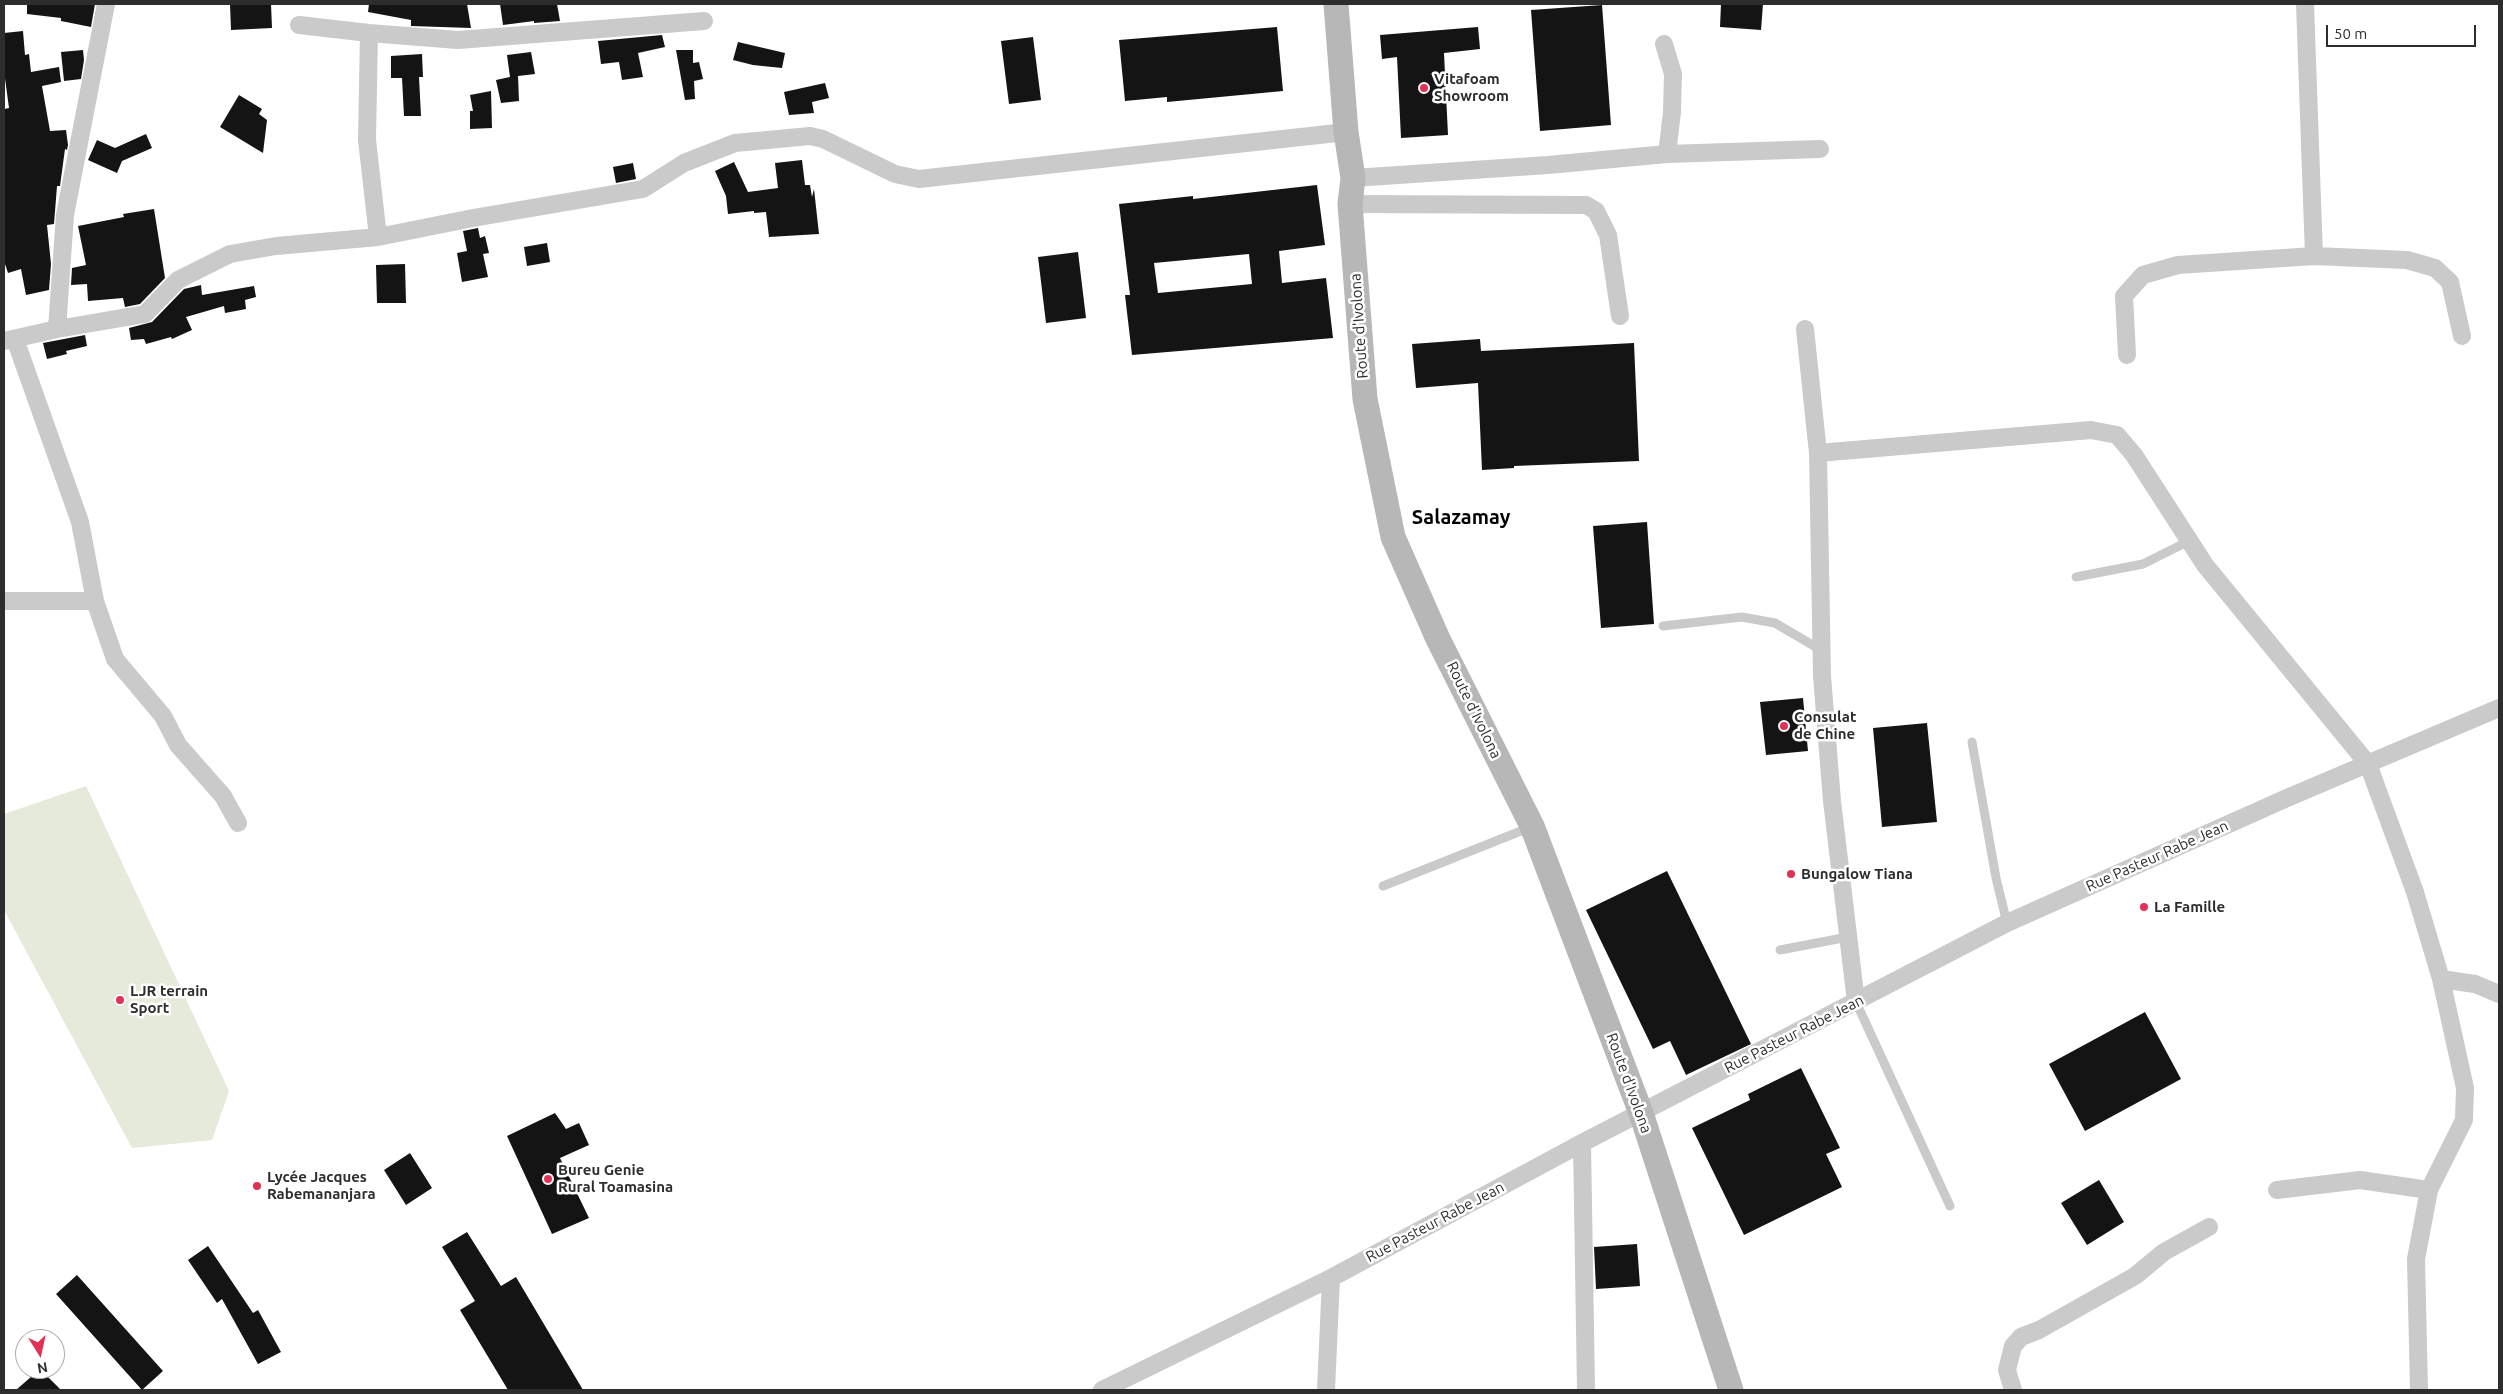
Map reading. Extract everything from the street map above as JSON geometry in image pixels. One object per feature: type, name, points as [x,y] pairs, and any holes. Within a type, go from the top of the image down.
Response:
[{"type":"main road","name":"Route d'Ivolona","points":[[1336,4],[1346,132],[1353,178],[1350,204],[1365,399],[1393,537],[1438,639],[1532,826],[1641,1113],[1731,1390]]},
{"type":"street","points":[[57,329],[65,215],[106,4]]},
{"type":"street","points":[[2305,4],[2314,256]]},
{"type":"street","points":[[299,25],[458,40],[704,21]]},
{"type":"street","points":[[370,33],[367,140],[378,237]]},
{"type":"street","points":[[1664,44],[1673,74],[1672,112],[1667,154]]},
{"type":"street","points":[[238,823],[223,796],[178,745],[163,716],[115,659],[95,601],[80,522],[10,340],[57,329],[145,314],[178,280],[230,254],[276,246],[378,237],[473,218],[644,189],[684,162],[735,143],[810,136],[823,139],[895,174],[919,179],[1346,132]]},
{"type":"street","points":[[1353,178],[1548,165],[1667,154],[1820,149]]},
{"type":"street","points":[[1350,204],[1586,206],[1596,211],[1608,235],[1620,316]]},
{"type":"street","points":[[2126,355],[2124,296],[2143,275],[2178,265],[2314,256],[2407,260],[2436,268],[2450,282],[2462,336]]},
{"type":"street","points":[[1804,329],[1818,453],[1821,650],[1832,800],[1856,1002]]},
{"type":"street","points":[[1818,453],[2092,430],[2117,435],[2134,455],[2205,565],[2368,764],[2415,892],[2441,979],[2464,1088],[2464,1120],[2429,1190],[2416,1259],[2419,1390]]},
{"type":"street","points":[[4,601],[95,601]]},
{"type":"street","name":"Rue Pasteur Rabe Jean","points":[[1102,1390],[1331,1278],[1641,1113],[2008,923],[2287,798],[2499,708]]},
{"type":"street","points":[[2441,979],[2475,984],[2499,994]]},
{"type":"street","points":[[1582,1144],[1586,1390]]},
{"type":"street","points":[[2277,1190],[2360,1180],[2429,1190]]},
{"type":"street","points":[[2013,1390],[2007,1370],[2013,1346],[2021,1337],[2039,1330],[2135,1276],[2164,1252],[2209,1227]]},
{"type":"street","points":[[1326,1390],[1331,1278]]},
{"type":"lane","points":[[2076,577],[2143,564],[2189,541]]},
{"type":"lane","points":[[1663,626],[1742,617],[1775,623],[1821,650]]},
{"type":"lane","points":[[1972,742],[1996,878],[2008,923]]},
{"type":"lane","points":[[1383,886],[1532,826]]},
{"type":"lane","points":[[1780,950],[1848,936]]},
{"type":"lane","points":[[1856,1002],[1950,1206]]},
{"type":"green space","name":"LJR terrain Sport","points":[[86,786],[229,1091],[212,1140],[132,1148],[4,910],[4,814]]},
{"type":"building","points":[[27,4],[95,4],[91,27],[61,21],[61,18],[27,14]]},
{"type":"building","points":[[230,4],[271,4],[272,28],[231,30]]},
{"type":"building","points":[[369,4],[467,4],[471,28],[411,26],[411,20],[368,12]]},
{"type":"building","points":[[500,4],[557,4],[560,21],[534,23],[534,21],[503,25]]},
{"type":"building","points":[[1721,4],[1763,4],[1761,30],[1720,27]]},
{"type":"building","points":[[1602,5],[1611,125],[1540,131],[1531,10]]},
{"type":"building","points":[[1277,27],[1283,91],[1167,102],[1167,97],[1125,101],[1119,40]]},
{"type":"building","points":[[1478,27],[1480,49],[1444,53],[1448,135],[1401,138],[1397,57],[1382,59],[1380,35]]},
{"type":"building","points":[[23,31],[25,55],[29,54],[31,72],[59,67],[61,82],[42,86],[50,131],[66,130],[68,145],[67,150],[65,149],[60,186],[57,186],[54,224],[47,225],[51,264],[49,290],[26,295],[21,269],[8,273],[4,261],[4,109],[9,108],[4,71],[4,33]]},
{"type":"building","points":[[662,35],[665,47],[638,53],[643,77],[622,80],[619,62],[601,64],[598,41]]},
{"type":"building","points":[[1033,37],[1041,100],[1009,104],[1001,41]]},
{"type":"building","points":[[738,42],[785,53],[782,68],[753,65],[733,60]]},
{"type":"building","points":[[83,50],[84,60],[81,79],[64,81],[61,52]]},
{"type":"building","points":[[676,50],[693,50],[693,63],[699,62],[703,79],[694,81],[695,99],[685,100]]},
{"type":"building","points":[[531,52],[535,74],[518,76],[519,101],[501,103],[496,80],[510,77],[507,55]]},
{"type":"building","points":[[422,54],[423,77],[419,77],[421,116],[404,116],[402,78],[391,78],[391,56]]},
{"type":"building","points":[[825,83],[829,98],[812,102],[814,113],[789,115],[784,92]]},
{"type":"building","points":[[491,91],[492,128],[470,129],[470,111],[473,111],[470,95]]},
{"type":"building","points":[[239,95],[262,109],[259,114],[267,120],[263,153],[220,127]]},
{"type":"building","points":[[146,134],[152,148],[122,161],[117,173],[88,160],[97,140],[115,148]]},
{"type":"building","points":[[802,160],[805,185],[810,185],[812,197],[814,189],[819,234],[769,237],[766,212],[754,213],[754,211],[728,214],[726,196],[715,171],[734,162],[748,192],[778,188],[775,163]]},
{"type":"building","points":[[633,163],[636,179],[616,183],[613,167]]},
{"type":"building","points":[[1317,185],[1325,245],[1279,251],[1282,283],[1326,278],[1333,338],[1132,355],[1125,295],[1130,295],[1119,204],[1193,196],[1193,199]],"holes":[[[1249,254],[1252,284],[1158,293],[1154,263]]]},
{"type":"building","points":[[154,209],[165,278],[140,304],[125,307],[123,298],[88,301],[87,284],[71,285],[72,268],[86,265],[78,226],[124,217],[123,214]]},
{"type":"building","points":[[478,228],[480,238],[485,236],[489,253],[483,254],[488,277],[462,282],[457,253],[467,251],[463,231]]},
{"type":"building","points":[[547,243],[550,262],[527,266],[524,247]]},
{"type":"building","points":[[1078,252],[1086,318],[1046,323],[1038,257]]},
{"type":"building","points":[[405,264],[406,303],[377,303],[376,265]]},
{"type":"building","points":[[201,285],[202,295],[254,286],[256,297],[245,300],[246,309],[225,313],[224,306],[186,317],[192,330],[172,339],[171,337],[146,344],[144,339],[131,340],[129,328],[152,322],[184,289]]},
{"type":"building","points":[[85,335],[87,346],[66,351],[67,354],[47,359],[43,343]]},
{"type":"building","points":[[1480,339],[1481,351],[1634,343],[1639,461],[1514,466],[1514,468],[1482,470],[1478,383],[1416,388],[1412,344]]},
{"type":"building","points":[[1647,522],[1654,624],[1601,628],[1593,526]]},
{"type":"building","name":"Consulat de Chine","points":[[1803,698],[1808,751],[1766,755],[1760,702]]},
{"type":"building","points":[[1927,723],[1937,822],[1882,827],[1873,728]]},
{"type":"building","points":[[1667,871],[1751,1044],[1686,1075],[1670,1041],[1653,1049],[1586,910]]},
{"type":"building","points":[[2145,1012],[2181,1079],[2085,1131],[2049,1064]]},
{"type":"building","points":[[1801,1068],[1840,1148],[1826,1154],[1842,1187],[1744,1235],[1692,1128],[1750,1100],[1748,1094]]},
{"type":"building","name":"Bureu Genie Rural Toamasina","points":[[555,1113],[566,1129],[579,1123],[589,1145],[560,1158],[589,1218],[552,1234],[507,1136]]},
{"type":"building","points":[[410,1153],[432,1188],[406,1205],[384,1170]]},
{"type":"building","points":[[2099,1180],[2124,1222],[2087,1245],[2061,1203]]},
{"type":"building","points":[[467,1232],[501,1286],[516,1277],[583,1390],[508,1390],[460,1310],[475,1301],[442,1247]]},
{"type":"building","points":[[1637,1244],[1640,1286],[1596,1289],[1594,1247]]},
{"type":"building","points":[[208,1246],[253,1313],[258,1310],[281,1352],[258,1364],[222,1299],[217,1303],[188,1260]]},
{"type":"building","points":[[77,1275],[163,1371],[142,1390],[56,1294]]},
{"type":"building","points":[[29,1379],[50,1379],[61,1390],[16,1390]]},
{"type":"place","name":"Vitafoam Showroom","points":[[1424,88]]},
{"type":"place","name":"Consulat de Chine","points":[[1784,726]]},
{"type":"place","name":"Bungalow Tiana","points":[[1791,874]]},
{"type":"place","name":"La Famille","points":[[2144,907]]},
{"type":"place","name":"LJR terrain Sport","points":[[120,1000]]},
{"type":"place","name":"Bureu Genie Rural Toamasina","points":[[548,1179]]},
{"type":"place","name":"Lycée Jacques Rabemananjara","points":[[257,1186]]},
{"type":"district","name":"Salazamay","points":[[1461,517]]}]
